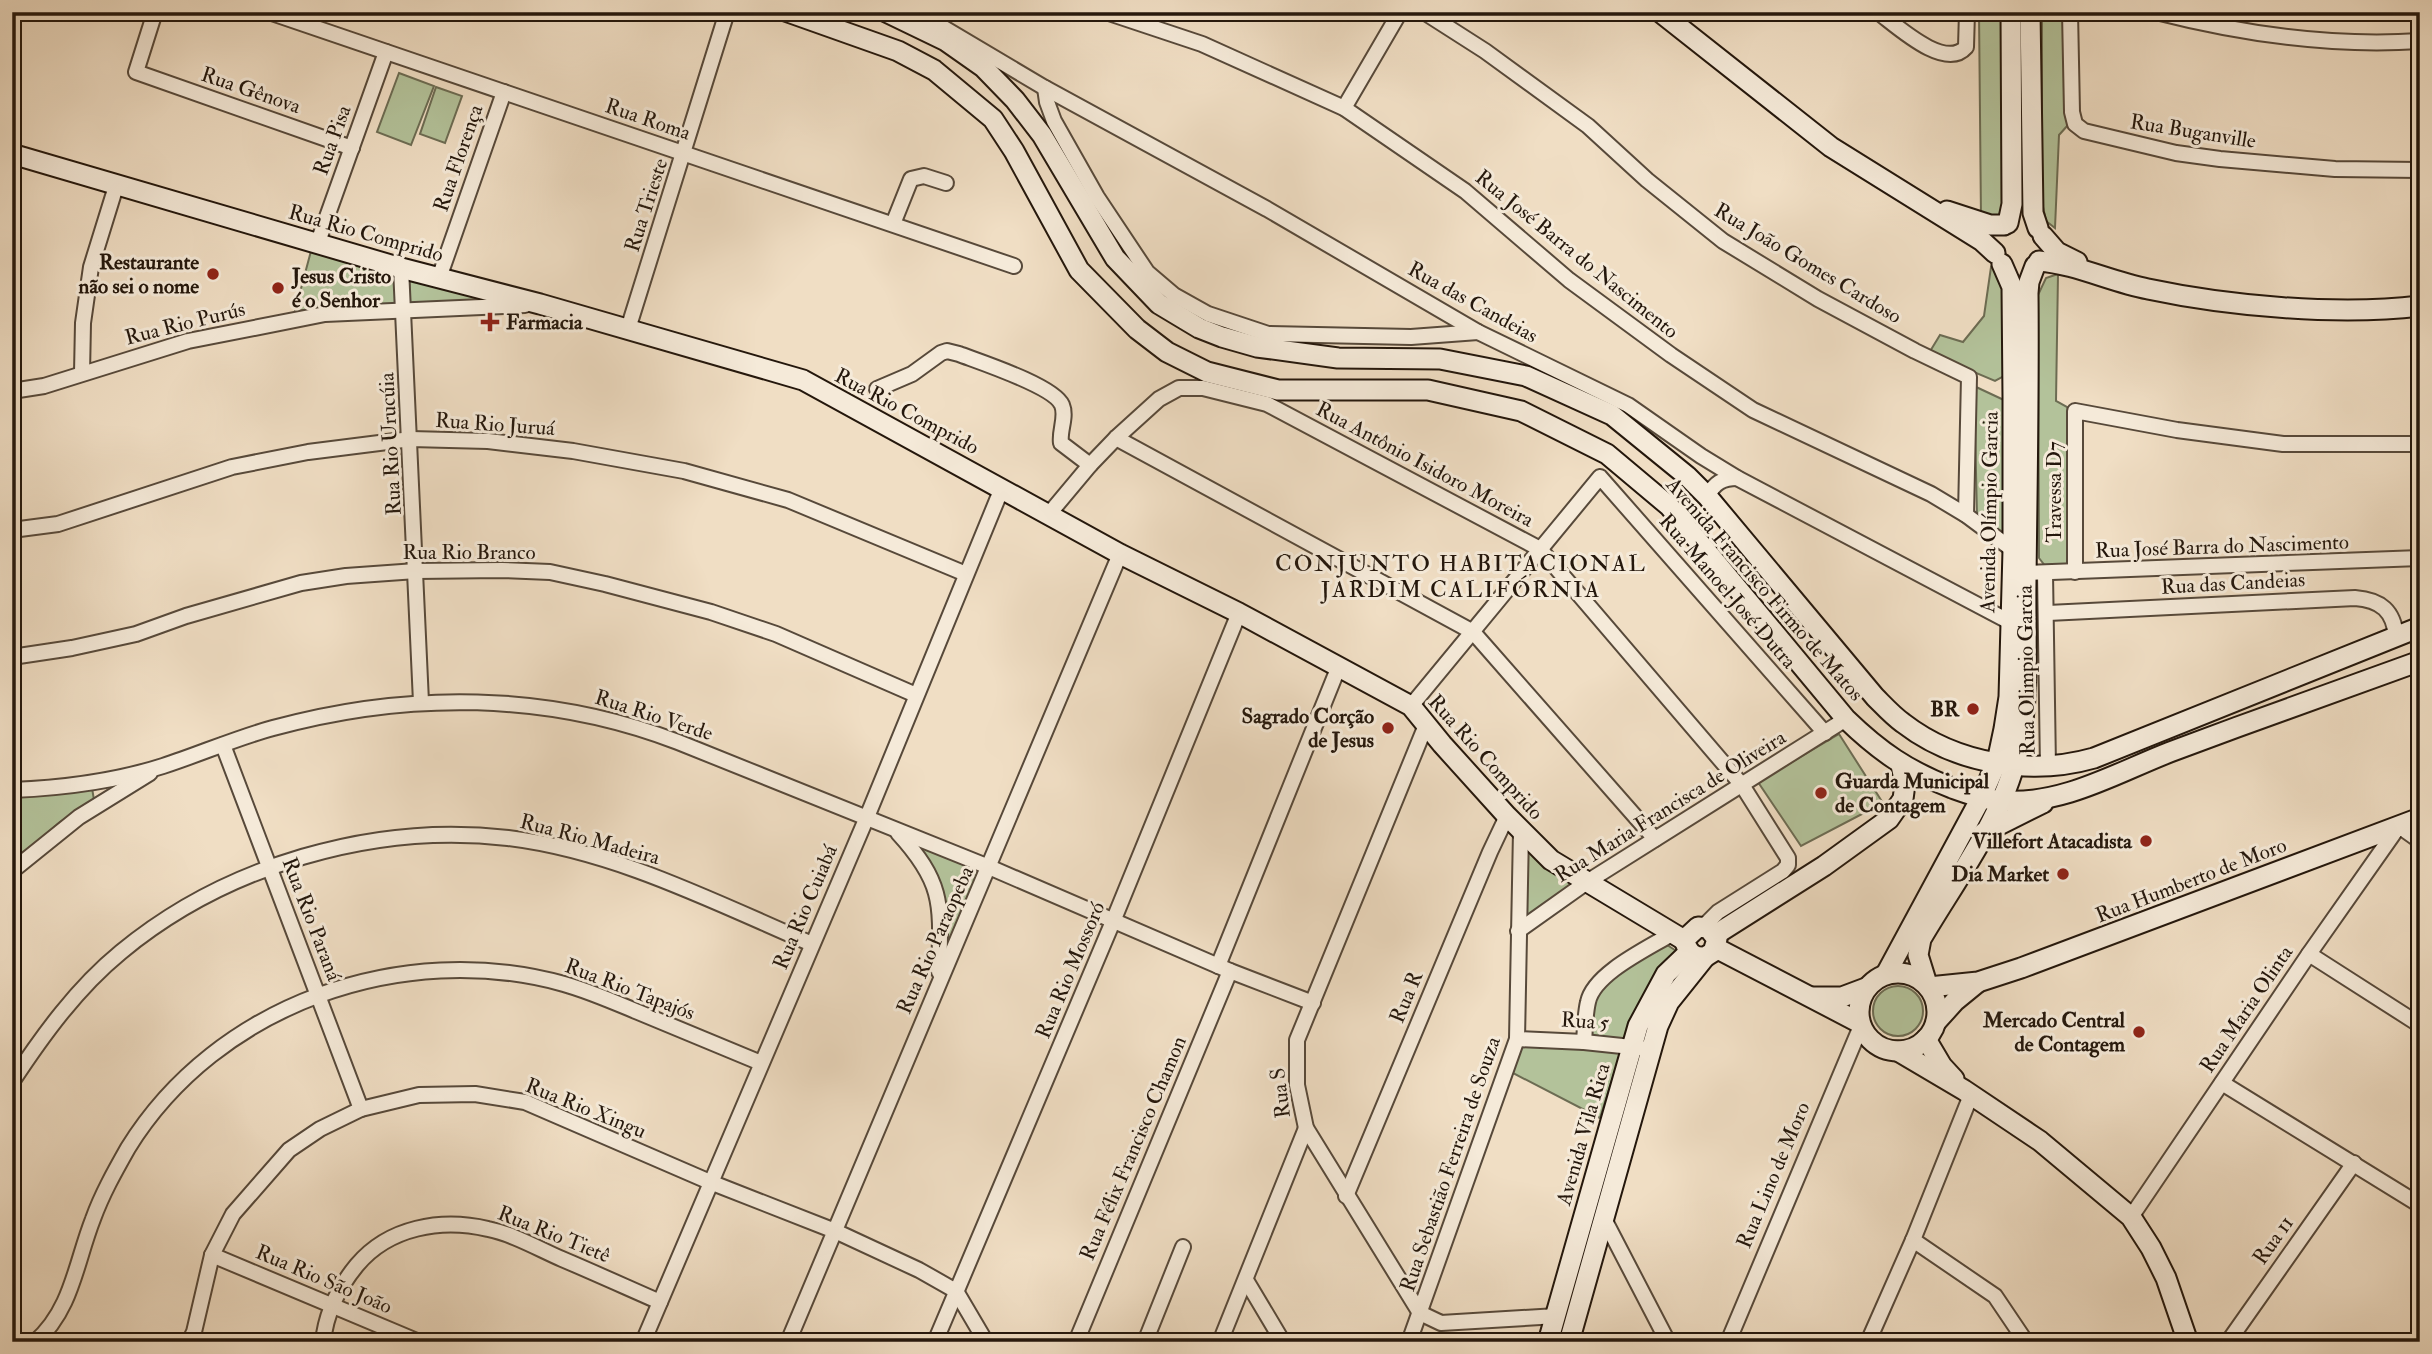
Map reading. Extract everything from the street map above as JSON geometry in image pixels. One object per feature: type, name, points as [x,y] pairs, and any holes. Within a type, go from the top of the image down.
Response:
[{"type":"street","name":"Rua Gênova","points":[[155,12],[136,72],[352,148]]},
{"type":"street","name":"Rua Roma","points":[[269,12],[1014,265]]},
{"type":"street","name":"Rua Trieste","points":[[628,329],[727,12]]},
{"type":"street","name":"Avenida Francisco Firmo de Matos","points":[[788,12],[898,51],[934,70],[993,119],[1014,151],[1079,270],[1138,329],[1167,352],[1206,372],[1278,390],[1429,390],[1521,411],[1607,454],[1669,506],[1846,719],[1874,747],[1901,765],[1981,798],[2002,801],[2053,798],[2072,793],[2160,756],[2420,661]]},
{"type":"street","name":"Avenida Francisco Firmo de Matos","points":[[886,12],[946,41],[984,67],[1016,100],[1042,135],[1115,258],[1159,304],[1199,328],[1257,347],[1338,358],[1440,359],[1526,376],[1612,415],[1687,476],[1711,490],[1875,698],[1904,724],[1964,756],[2006,764],[2048,767],[2094,758],[2420,628]]},
{"type":"street","name":"Rua das Candeias","points":[[917,12],[1045,88],[1267,209],[1478,332],[1628,405],[1738,478],[2010,622]]},
{"type":"street","name":"Rua José Barra do Nascimento","points":[[1106,12],[1202,44],[1344,108],[1465,191],[1569,280],[1671,355],[1743,403],[1931,494],[1966,515],[2013,550]]},
{"type":"street","points":[[1344,108],[1400,12]]},
{"type":"street","name":"Rua João Gomes Cardoso","points":[[1424,12],[1485,51],[1588,126],[1647,180],[1723,241],[1818,299],[1969,377],[1966,515]]},
{"type":"street","points":[[1660,12],[1831,147],[1989,246],[1998,258],[2018,271],[2037,263],[2056,264],[2189,297],[2294,307],[2398,309],[2420,306]]},
{"type":"street","points":[[1878,12],[1919,43],[1954,56],[1962,53],[1966,47],[1967,12]]},
{"type":"street","points":[[1998,258],[1995,237],[2006,224],[2012,204],[2011,12]]},
{"type":"street","points":[[2029,12],[2033,213],[2045,244],[2037,263]]},
{"type":"street","name":"Rua Buganville","points":[[2070,12],[2072,112],[2075,124],[2084,131],[2153,149],[2220,159],[2335,169],[2420,170]]},
{"type":"street","points":[[2156,12],[2260,34],[2393,43],[2420,41]]},
{"type":"street","name":"Rua Pisa","points":[[318,242],[386,52]]},
{"type":"street","points":[[1045,88],[1054,121],[1097,197],[1147,272],[1174,295],[1208,314],[1268,334],[1411,337],[1478,332]]},
{"type":"street","name":"Rua Florença","points":[[439,278],[504,92]]},
{"type":"street","name":"Rua Rio Comprido","points":[[12,154],[401,268],[540,304],[803,380],[1120,554],[1239,613],[1411,705],[1507,816],[1551,860],[1693,939],[1860,1024]]},
{"type":"street","points":[[894,224],[911,179],[924,176],[946,184]]},
{"type":"street","points":[[82,373],[83,323],[91,267],[117,184]]},
{"type":"street","points":[[1908,195],[1990,225],[2024,221],[2040,232],[2057,251],[2112,280]]},
{"type":"street","name":"Avenida Olímpio Garcia","points":[[1998,258],[2012,287],[2013,550],[2006,764]]},
{"type":"street","name":"Avenida Olímpio Garcia","points":[[2006,764],[2021,732],[2036,573],[2029,399],[2028,282],[2037,263]]},
{"type":"street","name":"Rua Rio Urucúia","points":[[401,268],[411,439],[421,702]]},
{"type":"street","name":"Rua Rio Purús","points":[[12,391],[44,386],[188,341],[325,314],[540,304]]},
{"type":"street","points":[[877,389],[912,374],[941,353],[947,351],[959,354],[1042,387],[1055,396],[1061,402],[1063,411],[1061,443],[1090,465]]},
{"type":"street","name":"Rua Antônio Isidoro Moreira","points":[[1049,514],[1090,465],[1159,399],[1179,388],[1203,388],[1267,404],[1540,549],[1742,785],[1788,858],[1788,865],[1783,871],[1718,912],[1693,939]]},
{"type":"street","name":"Travessa D7","points":[[2075,572],[2075,411],[2177,430],[2283,444],[2420,444]]},
{"type":"street","name":"Rua Rio Juruá","points":[[12,530],[58,524],[232,467],[308,452],[411,439],[488,441],[573,451],[684,471],[788,500],[966,574]]},
{"type":"street","points":[[1116,439],[1473,632],[1655,839]]},
{"type":"street","points":[[1702,456],[1711,490],[1726,478],[1738,478]]},
{"type":"street","points":[[1658,498],[1666,481],[1680,475],[1687,476]]},
{"type":"street","name":"Rua Manoel José Dutra","points":[[1540,549],[1600,477],[1825,733]]},
{"type":"street","name":"Rua Rio Cuiabá","points":[[643,1342],[867,817],[1002,488]]},
{"type":"street","points":[[1411,705],[1540,549]]},
{"type":"street","name":"Rua Rio Paraopeba","points":[[788,1342],[1120,554]]},
{"type":"street","name":"Rua José Barra do Nascimento","points":[[2036,573],[2420,558]]},
{"type":"street","name":"Rua Rio Branco","points":[[12,657],[136,634],[186,616],[301,583],[346,576],[416,572],[550,572],[605,583],[711,612],[776,634],[916,695]]},
{"type":"street","name":"Rua Olimpio Garcia","points":[[2036,573],[2048,613],[2048,767]]},
{"type":"street","name":"Rua das Candeias","points":[[2048,613],[2355,598],[2380,603],[2395,623],[2396,637]]},
{"type":"street","name":"Rua Rio Mossoró","points":[[935,1342],[1114,919],[1239,613]]},
{"type":"street","name":"Rua Félix Francisco Chamon","points":[[1076,1342],[1224,968],[1339,666]]},
{"type":"street","name":"Rua Rio Verde","points":[[12,790],[95,781],[160,767],[272,728],[351,709],[421,702],[511,702],[597,716],[640,727],[867,817],[1312,1003]]},
{"type":"street","name":"Rua Maria Francisca de Oliveira","points":[[1518,931],[1587,882],[1846,719]]},
{"type":"street","name":"Rua S","points":[[1420,1313],[1306,1128],[1297,1085],[1297,1040],[1412,762],[1425,723]]},
{"type":"street","points":[[2021,732],[2048,767]]},
{"type":"street","points":[[1412,762],[1442,744]]},
{"type":"street","name":"Rua Rio Paraná","points":[[223,746],[361,1109]]},
{"type":"street","points":[[1886,974],[1981,798],[2006,764]]},
{"type":"street","points":[[1898,1051],[1909,1050],[1926,1039],[1936,1022],[1937,1004],[1918,955],[1921,939],[2002,801],[2006,764]]},
{"type":"street","name":"Avenida Vila Rica","points":[[1569,1342],[1603,1217],[1641,1048],[1638,1026],[1657,988],[1693,939],[1824,866],[1889,819],[1903,799],[1905,783],[1901,765]]},
{"type":"street","name":"Rua Rio Verde","points":[[12,871],[79,817],[160,767]]},
{"type":"street","points":[[95,781],[103,789],[104,800]]},
{"type":"street","points":[[1983,833],[2053,798]]},
{"type":"street","name":"Rua R","points":[[1346,1196],[1507,816]]},
{"type":"street","name":"Rua Humberto de Moro","points":[[1928,986],[1978,982],[2021,968],[2420,818]]},
{"type":"street","points":[[2399,826],[2420,841]]},
{"type":"street","name":"Rua Maria Olinta","points":[[2131,1217],[2308,954],[2399,826]]},
{"type":"street","points":[[894,830],[926,866],[934,884],[940,923],[939,981]]},
{"type":"street","name":"Rua Sebastião Ferreira de Souza","points":[[1409,1342],[1517,1039],[1521,831]]},
{"type":"street","name":"Rua Rio Madeira","points":[[12,1082],[41,1038],[91,980],[120,953],[151,930],[228,883],[270,867],[383,839],[426,836],[509,838],[574,852],[647,873],[812,944]]},
{"type":"street","points":[[1584,1042],[1588,1001],[1594,986],[1608,974],[1693,939]]},
{"type":"street","points":[[2308,954],[2420,1026]]},
{"type":"street","name":"Rua Rio Tapajós","points":[[35,1342],[57,1318],[72,1286],[92,1220],[112,1175],[136,1136],[172,1090],[217,1050],[261,1021],[318,994],[371,979],[421,970],[467,969],[516,973],[576,988],[761,1063]]},
{"type":"street","points":[[1928,986],[1906,973],[1886,974],[1876,979],[1861,997],[1858,1010],[1860,1024],[1870,1040],[1898,1051],[1968,1093],[2040,1142],[2131,1217],[2166,1278],[2188,1342]]},
{"type":"street","name":"Rua Humberto de Moro","points":[[1936,1022],[1955,1001],[1978,982]]},
{"type":"street","name":"Rua Rio Comprido","points":[[1809,997],[1842,997],[1867,988]]},
{"type":"street","name":"Rua Lino de Moro","points":[[1728,1342],[1860,1024]]},
{"type":"street","name":"Rua 5","points":[[1517,1039],[1641,1048]]},
{"type":"street","points":[[1926,1039],[1942,1066],[1968,1093]]},
{"type":"street","name":"Avenida Vila Rica","points":[[1548,1342],[1641,1048]]},
{"type":"street","points":[[2222,1083],[2420,1205]]},
{"type":"street","points":[[1868,1342],[1913,1240],[1968,1093]]},
{"type":"street","name":"Rua Rio Xingu","points":[[192,1338],[212,1255],[233,1214],[289,1150],[320,1129],[361,1109],[419,1095],[475,1094],[525,1102],[710,1182],[835,1231],[957,1291]]},
{"type":"street","points":[[1220,1342],[1306,1128]]},
{"type":"street","name":"Rua 11","points":[[2228,1342],[2354,1163]]},
{"type":"street","points":[[1603,1217],[1668,1342]]},
{"type":"street","name":"Rua Rio Tietê","points":[[323,1342],[331,1305],[344,1280],[366,1255],[390,1237],[425,1226],[458,1224],[491,1229],[660,1301]]},
{"type":"street","points":[[1913,1240],[1995,1296],[2026,1342]]},
{"type":"street","points":[[1145,1342],[1183,1247]]},
{"type":"street","name":"Rua Rio São João","points":[[212,1255],[419,1342]]},
{"type":"street","points":[[1246,1280],[1283,1342]]},
{"type":"street","points":[[957,1291],[986,1342]]},
{"type":"street","points":[[1420,1313],[1441,1323],[1556,1316]]},
{"type":"green space","points":[[1979,12],[2005,12],[2007,202],[2000,219],[1981,219]]},
{"type":"green space","points":[[2042,12],[2066,12],[2068,125],[2059,135],[2055,228],[2046,221],[2042,202]]},
{"type":"green space","points":[[399,73],[434,86],[411,145],[377,132]]},
{"type":"green space","points":[[436,87],[462,96],[445,143],[420,134]]},
{"type":"green space","points":[[311,251],[396,272],[397,305],[295,311]]},
{"type":"green space","points":[[1991,267],[1999,273],[2007,289],[2006,375],[1995,381],[1929,353],[1940,335],[1963,342],[1984,316]]},
{"type":"green space","points":[[2058,274],[2056,401],[2069,408],[2072,559],[2065,568],[2046,567],[2039,558],[2038,295],[2046,278]]},
{"type":"green space","points":[[409,276],[503,301],[410,303]]},
{"type":"green space","points":[[1974,386],[2006,401],[2007,537],[1977,515]]},
{"type":"green space","name":"Guarda Municipal de Contagem","points":[[1839,734],[1883,803],[1801,846],[1758,782]]},
{"type":"green space","points":[[92,788],[94,800],[60,822],[12,863],[12,797]]},
{"type":"green space","points":[[1523,838],[1576,885],[1518,921]]},
{"type":"green space","points":[[912,843],[983,872],[944,963],[944,921]]},
{"type":"green space","points":[[1664,943],[1681,954],[1628,1039],[1589,1036],[1593,987]]},
{"type":"green space","points":[[1898,986],[1916,993],[1923,1011],[1916,1029],[1898,1036],[1880,1029],[1873,1011],[1880,993]]},
{"type":"green space","points":[[1520,1042],[1622,1048],[1600,1118],[1511,1072]]},
{"type":"place","name":"Restaurante não sei o nome","points":[[213,274]]},
{"type":"place","name":"Jesus Cristo é o Senhor","points":[[278,288]]},
{"type":"place","name":"Farmacia","points":[[490,322]]},
{"type":"place","name":"BR","points":[[1973,709]]},
{"type":"place","name":"Sagrado Corção de Jesus","points":[[1388,728]]},
{"type":"place","name":"Guarda Municipal de Contagem","points":[[1821,793]]},
{"type":"place","name":"Villefort Atacadista","points":[[2146,841]]},
{"type":"place","name":"Dia Market","points":[[2063,874]]},
{"type":"place","name":"Mercado Central de Contagem","points":[[2139,1032]]},
{"type":"district","name":"CONJUNTO HABITACIONAL JARDIM CALIFÓRNIA","points":[[1461,576]]}]
